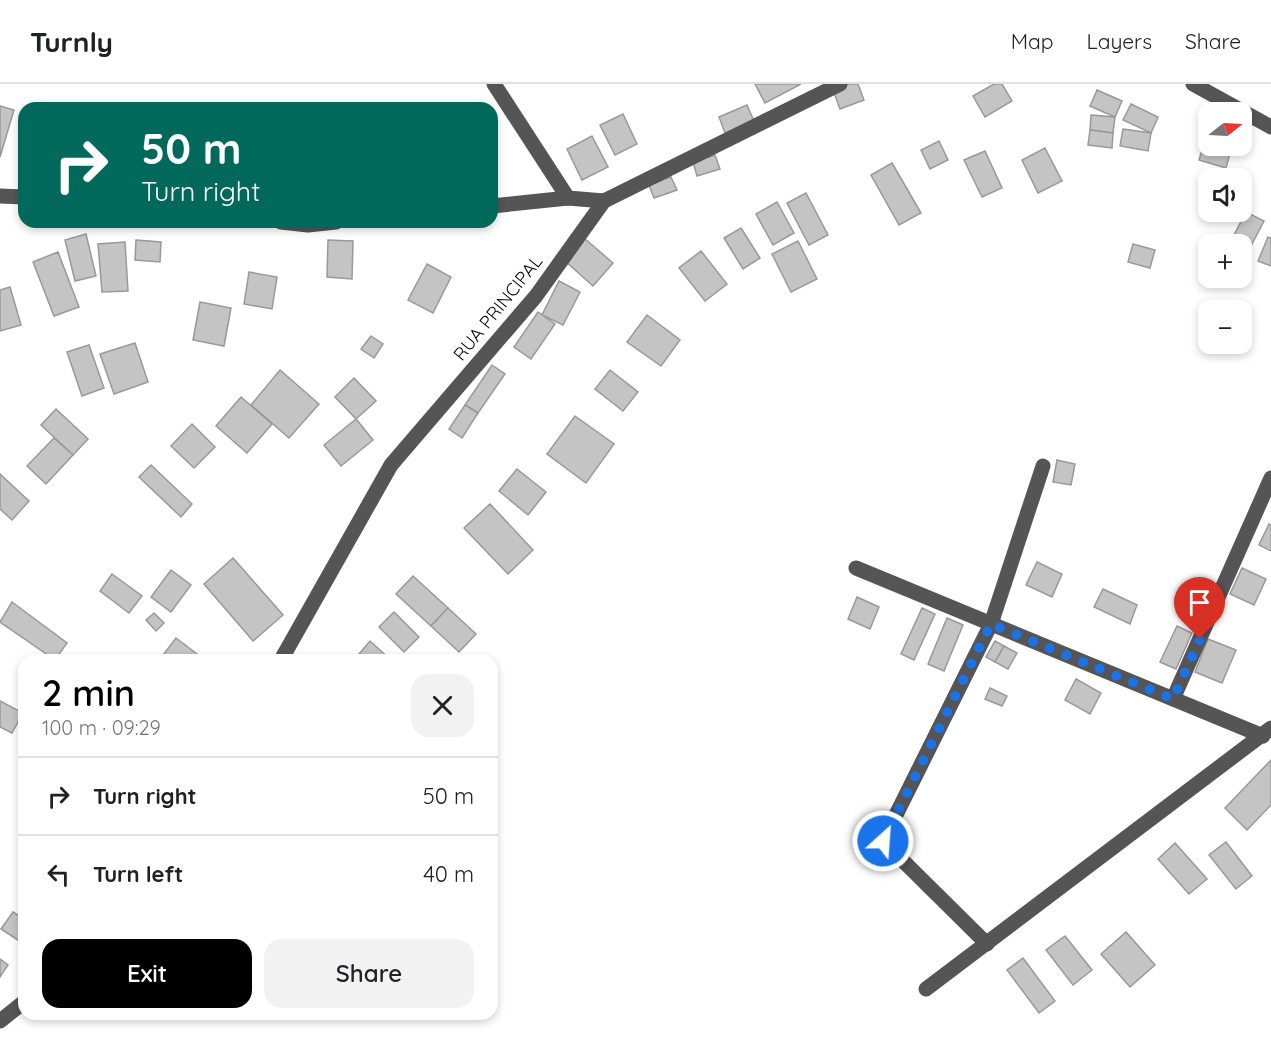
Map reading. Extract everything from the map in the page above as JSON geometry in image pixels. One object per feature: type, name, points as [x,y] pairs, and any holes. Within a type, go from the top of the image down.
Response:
[{"type":"street","points":[[494,84],[568,198]]},
{"type":"street","name":"RUA PRINCIPAL","points":[[284,654],[391,465],[536,297],[603,201],[840,84]]},
{"type":"street","points":[[1193,84],[1271,127]]},
{"type":"street","points":[[0,196],[18,197]]},
{"type":"street","points":[[498,205],[568,198],[603,201]]},
{"type":"street","points":[[987,944],[883,841],[991,624],[1043,466]]},
{"type":"street","points":[[1173,699],[1271,478]]},
{"type":"street","points":[[856,568],[1173,699],[1267,732]]},
{"type":"street","points":[[926,989],[1267,732]]},
{"type":"street","points":[[0,1021],[18,1007]]},
{"type":"building","points":[[755,84],[801,84],[765,103]]},
{"type":"building","points":[[849,84],[858,84],[864,100],[840,109],[833,90]]},
{"type":"building","points":[[994,84],[1002,84],[1012,101],[985,117],[973,96]]},
{"type":"building","points":[[1097,90],[1122,101],[1115,117],[1090,106]]},
{"type":"building","points":[[1131,104],[1158,117],[1151,133],[1123,120]]},
{"type":"building","points":[[747,105],[754,121],[725,133],[719,117]]},
{"type":"building","points":[[0,106],[14,110],[0,157]]},
{"type":"building","points":[[623,114],[637,144],[615,155],[600,125]]},
{"type":"building","points":[[1091,115],[1115,117],[1113,133],[1090,130]]},
{"type":"building","points":[[1123,129],[1151,133],[1148,151],[1120,146]]},
{"type":"building","points":[[1090,130],[1113,133],[1112,148],[1088,145]]},
{"type":"building","points":[[592,136],[608,167],[582,180],[567,149]]},
{"type":"building","points":[[939,141],[948,160],[930,169],[921,150]]},
{"type":"building","points":[[1045,148],[1062,181],[1038,193],[1022,160]]},
{"type":"building","points":[[985,151],[1002,188],[982,197],[964,160]]},
{"type":"building","points":[[715,155],[720,169],[697,176],[693,162]]},
{"type":"building","points":[[1200,156],[1229,156],[1226,168],[1199,160]]},
{"type":"building","points":[[892,163],[921,213],[899,225],[871,175]]},
{"type":"building","points":[[671,177],[677,190],[654,198],[649,185]]},
{"type":"building","points":[[806,193],[828,235],[809,245],[787,203]]},
{"type":"building","points":[[777,202],[794,233],[773,245],[756,214]]},
{"type":"building","points":[[1252,215],[1264,221],[1252,244],[1252,234],[1235,234],[1241,222],[1252,222]]},
{"type":"building","points":[[741,228],[760,258],[743,269],[724,238]]},
{"type":"building","points":[[86,234],[96,276],[75,281],[65,240]]},
{"type":"building","points":[[1268,237],[1271,238],[1271,266],[1258,261]]},
{"type":"building","points":[[584,238],[613,263],[593,286],[565,261]]},
{"type":"building","points":[[136,240],[161,242],[160,262],[135,260]]},
{"type":"building","points":[[328,240],[353,241],[352,279],[327,277]]},
{"type":"building","points":[[798,241],[817,279],[791,292],[772,254]]},
{"type":"building","points":[[125,242],[128,291],[102,292],[98,244]]},
{"type":"building","points":[[1133,244],[1155,250],[1150,268],[1128,262]]},
{"type":"building","points":[[701,251],[727,284],[705,301],[679,268]]},
{"type":"building","points":[[58,252],[79,307],[54,316],[33,262]]},
{"type":"building","points":[[427,264],[451,277],[433,313],[408,300]]},
{"type":"building","points":[[249,272],[277,277],[272,309],[244,304]]},
{"type":"building","points":[[559,281],[580,292],[563,325],[542,315]]},
{"type":"building","points":[[10,287],[21,325],[0,331],[0,290]]},
{"type":"building","points":[[200,302],[231,308],[224,346],[193,340]]},
{"type":"building","points":[[538,312],[555,324],[531,359],[514,347]]},
{"type":"building","points":[[647,315],[680,340],[661,366],[627,342]]},
{"type":"building","points":[[371,336],[383,344],[374,358],[361,349]]},
{"type":"building","points":[[135,343],[148,382],[114,394],[100,354]]},
{"type":"building","points":[[89,345],[104,388],[82,396],[67,352]]},
{"type":"building","points":[[492,365],[505,374],[478,413],[465,405]]},
{"type":"building","points":[[280,370],[319,404],[289,438],[251,405]]},
{"type":"building","points":[[610,370],[638,392],[623,411],[595,389]]},
{"type":"building","points":[[354,378],[376,401],[356,419],[335,397]]},
{"type":"building","points":[[241,397],[272,424],[247,453],[216,426]]},
{"type":"building","points":[[465,405],[478,413],[462,438],[449,429]]},
{"type":"building","points":[[56,409],[88,439],[73,455],[41,425]]},
{"type":"building","points":[[575,416],[614,444],[586,483],[547,454]]},
{"type":"building","points":[[356,419],[373,440],[341,466],[324,445]]},
{"type":"building","points":[[192,424],[215,447],[194,468],[171,446]]},
{"type":"building","points":[[54,438],[73,455],[46,484],[27,466]]},
{"type":"building","points":[[1057,460],[1075,464],[1071,485],[1053,482]]},
{"type":"building","points":[[151,465],[192,504],[181,517],[139,477]]},
{"type":"building","points":[[517,469],[546,492],[528,515],[499,491]]},
{"type":"building","points":[[0,474],[29,501],[12,520],[0,509]]},
{"type":"building","points":[[490,504],[533,550],[508,574],[464,528]]},
{"type":"building","points":[[1269,524],[1271,525],[1271,551],[1259,545]]},
{"type":"building","points":[[233,558],[283,615],[253,641],[204,584]]},
{"type":"building","points":[[1037,562],[1062,574],[1052,597],[1026,585]]},
{"type":"building","points":[[1242,568],[1266,579],[1254,605],[1230,594]]},
{"type":"building","points":[[171,570],[191,585],[171,612],[151,597]]},
{"type":"building","points":[[112,574],[142,596],[129,613],[100,591]]},
{"type":"building","points":[[413,576],[448,608],[431,626],[396,594]]},
{"type":"building","points":[[1103,589],[1137,605],[1130,624],[1094,607]]},
{"type":"building","points":[[857,597],[879,607],[870,629],[848,619]]},
{"type":"building","points":[[12,602],[67,643],[59,654],[46,654],[0,622]]},
{"type":"building","points":[[448,608],[476,634],[459,652],[431,626]]},
{"type":"building","points":[[922,608],[935,614],[914,660],[901,654]]},
{"type":"building","points":[[394,612],[419,637],[404,652],[379,627]]},
{"type":"building","points":[[154,613],[164,623],[156,631],[146,620]]},
{"type":"building","points":[[947,618],[963,625],[944,671],[928,664]]},
{"type":"building","points":[[1177,626],[1192,633],[1176,669],[1160,662]]},
{"type":"building","points":[[176,638],[197,654],[164,654]]},
{"type":"building","points":[[1208,639],[1236,650],[1222,683],[1195,672]]},
{"type":"building","points":[[370,641],[384,654],[359,654]]},
{"type":"building","points":[[995,641],[1004,646],[995,662],[986,657]]},
{"type":"building","points":[[1004,646],[1017,653],[1008,669],[995,662]]},
{"type":"building","points":[[1076,679],[1101,693],[1090,714],[1065,700]]},
{"type":"building","points":[[990,688],[1007,696],[1002,706],[985,699]]},
{"type":"building","points":[[0,701],[18,710],[18,722],[12,733],[0,727]]},
{"type":"building","points":[[1271,760],[1271,805],[1247,830],[1225,808]]},
{"type":"building","points":[[1226,842],[1252,876],[1236,889],[1209,855]]},
{"type":"building","points":[[1175,843],[1207,879],[1189,894],[1158,859]]},
{"type":"building","points":[[13,912],[18,915],[18,940],[1,929]]},
{"type":"building","points":[[1126,932],[1155,965],[1130,987],[1101,954]]},
{"type":"building","points":[[1065,936],[1092,970],[1073,985],[1046,950]]},
{"type":"building","points":[[1023,958],[1055,1001],[1039,1013],[1007,970]]},
{"type":"building","points":[[0,959],[8,965],[0,977]]},
{"type":"route","points":[[883,841],[991,624],[1173,699],[1200,639]]}]
